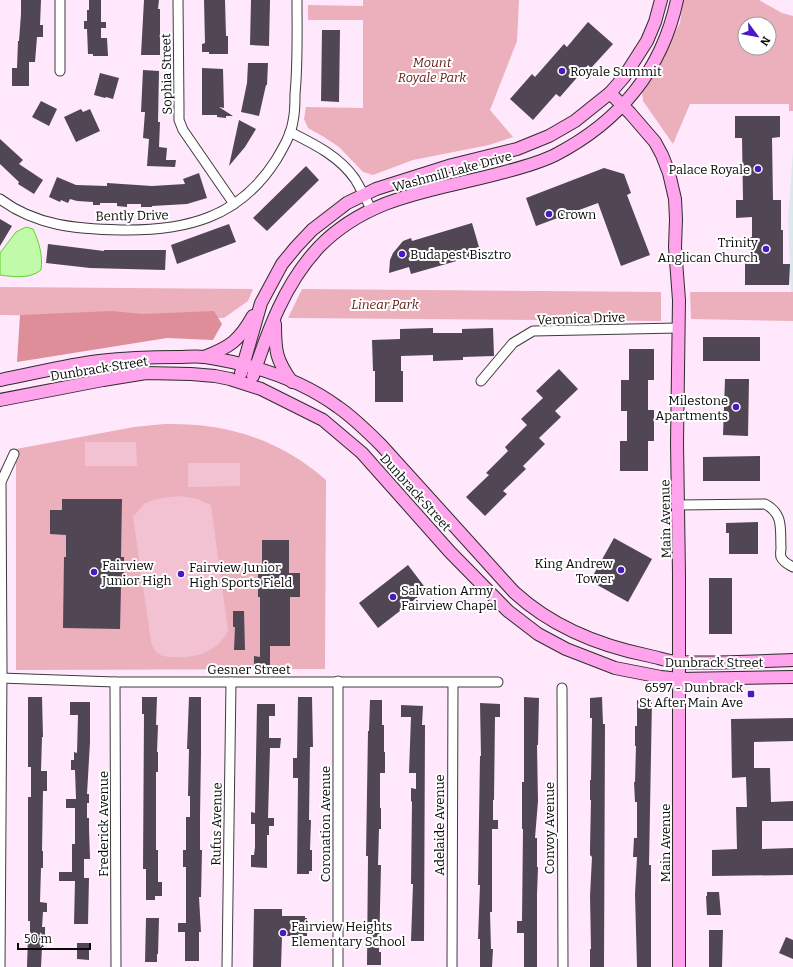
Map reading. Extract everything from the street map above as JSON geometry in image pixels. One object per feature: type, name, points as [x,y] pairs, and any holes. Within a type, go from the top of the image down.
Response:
[{"type":"street","points":[[60,0],[60,71]]},
{"type":"street","name":"Sophia Street","points":[[178,0],[180,124],[190,142],[234,204]]},
{"type":"street","name":"Bently Drive","points":[[0,199],[20,212],[40,221],[63,226],[98,230],[157,230],[179,227],[210,218],[234,204],[250,192],[262,178],[278,156],[290,132],[293,122],[296,81],[297,0]]},
{"type":"street","name":"Washmill Lake Drive","points":[[244,383],[249,367],[261,303],[282,264],[312,230],[332,214],[363,194],[403,179],[452,165],[496,155],[536,142],[576,121],[610,93],[624,77],[647,41],[655,22],[661,0]]},
{"type":"street","name":"Washmill Lake Drive","points":[[249,367],[295,277],[320,246],[339,230],[371,209],[406,196],[497,174],[534,163],[555,155],[600,126],[623,106],[643,81],[665,41],[672,22],[677,0]]},
{"type":"street","name":"Main Avenue","points":[[610,93],[645,129],[655,142],[669,173],[675,199],[675,247],[678,300],[677,443],[679,505],[679,967]]},
{"type":"street","points":[[290,132],[333,156],[344,166],[354,179],[371,209]]},
{"type":"street","points":[[204,357],[226,347],[240,336],[261,303]]},
{"type":"street","points":[[275,315],[275,345],[278,357],[282,368],[292,382]]},
{"type":"street","name":"Veronica Drive","points":[[481,381],[513,344],[533,331],[678,328]]},
{"type":"street","name":"Dunbrack Street","points":[[0,380],[97,361],[146,357],[204,357],[249,367],[292,382],[337,406],[365,429],[514,592],[528,604],[566,628],[592,640],[631,652],[679,662],[793,660]]},
{"type":"street","name":"Dunbrack Street","points":[[0,400],[146,373],[215,376],[244,383],[285,400],[323,420],[362,453],[450,552],[508,611],[538,634],[566,649],[615,668],[661,677],[679,679],[793,677]]},
{"type":"street","points":[[0,967],[2,482],[14,454]]},
{"type":"street","points":[[679,505],[765,504],[775,510],[779,517],[781,558],[793,567]]},
{"type":"street","name":"Gesner Street","points":[[1,678],[115,682],[498,682]]},
{"type":"street","name":"Coronation Avenue","points":[[338,681],[338,967]]},
{"type":"street","name":"Frederick Avenue","points":[[115,682],[116,967]]},
{"type":"street","name":"Rufus Avenue","points":[[227,967],[231,682]]},
{"type":"street","name":"Adelaide Avenue","points":[[452,967],[453,683]]},
{"type":"street","name":"Convoy Avenue","points":[[562,688],[562,967]]},
{"type":"shaded area","points":[[793,149],[793,292],[791,292],[788,220]]},
{"type":"shaded area","points":[[26,227],[33,229],[37,239],[41,254],[41,270],[27,276],[16,277],[0,275],[0,253],[16,232]]},
{"type":"shaded area","points":[[112,311],[142,314],[214,311],[222,324],[213,340],[167,338],[17,362],[20,315]]},
{"type":"shaded area","points":[[85,442],[136,442],[137,466],[85,466]]},
{"type":"shaded area","points":[[188,463],[240,463],[240,486],[188,487]]},
{"type":"shaded area","name":"Fairview Junior High Sports Field","points":[[179,496],[197,499],[211,505],[228,631],[218,644],[204,653],[189,657],[166,657],[157,653],[151,642],[133,517],[145,503],[161,498]]},
{"type":"green space","name":"Mount Royale Park","points":[[363,0],[519,0],[517,41],[490,110],[513,137],[489,145],[413,160],[373,175],[363,172],[339,147],[308,128],[304,119],[306,107],[363,108],[363,20],[308,20],[308,5],[363,6]]},
{"type":"green space","points":[[683,0],[759,0],[782,13],[793,16],[793,111],[789,111],[789,104],[690,104],[673,144],[643,101],[642,92],[680,23]]},
{"type":"green space","points":[[0,287],[253,289],[248,301],[224,318],[0,315]]},
{"type":"green space","name":"Linear Park","points":[[302,289],[661,292],[661,321],[288,318]]},
{"type":"green space","points":[[690,292],[793,292],[793,321],[691,319]]},
{"type":"green space","points":[[164,424],[209,426],[250,436],[289,453],[308,465],[326,480],[325,669],[16,670],[16,449],[134,427]]},
{"type":"building","points":[[21,0],[41,0],[40,25],[43,25],[43,37],[37,37],[35,62],[29,62],[29,86],[12,86],[12,68],[17,68]]},
{"type":"building","points":[[89,0],[101,0],[101,22],[106,22],[106,28],[101,28],[101,38],[107,38],[108,56],[93,56],[93,54],[88,54],[87,29],[84,29],[84,21],[87,21]]},
{"type":"building","points":[[144,0],[159,0],[160,55],[141,55]]},
{"type":"building","points":[[204,0],[225,0],[228,54],[209,54],[209,52],[202,52],[202,44],[205,43]]},
{"type":"building","points":[[251,0],[270,0],[269,46],[250,45]]},
{"type":"building","name":"Royale Summit","points":[[588,22],[613,44],[591,68],[588,65],[560,97],[556,94],[533,120],[510,99],[532,74],[535,77],[564,44],[567,47]]},
{"type":"building","points":[[322,30],[340,30],[339,102],[321,101]]},
{"type":"building","points":[[248,63],[268,63],[267,85],[259,116],[241,112],[247,83]]},
{"type":"building","points":[[202,68],[223,69],[224,108],[219,107],[233,116],[226,116],[226,118],[217,117],[217,115],[202,115]]},
{"type":"building","points":[[143,70],[159,71],[159,147],[167,148],[166,160],[176,160],[175,167],[147,166],[149,139],[143,138],[145,112],[141,112]]},
{"type":"building","points":[[100,73],[119,78],[113,99],[94,95]]},
{"type":"building","points":[[41,101],[57,109],[49,126],[32,117]]},
{"type":"building","points":[[81,109],[83,112],[90,109],[100,131],[76,142],[64,117]]},
{"type":"building","points":[[735,116],[780,116],[780,137],[772,138],[773,200],[781,200],[783,264],[790,264],[789,285],[745,285],[745,261],[749,261],[749,237],[752,237],[752,217],[736,218],[736,200],[743,200],[742,138],[735,138]]},
{"type":"building","points":[[239,120],[256,129],[245,147],[229,166]]},
{"type":"building","points":[[0,139],[23,160],[19,164],[43,180],[34,194],[18,184],[19,182],[0,164]]},
{"type":"building","points":[[306,166],[319,180],[267,231],[253,218]]},
{"type":"building","name":"Crown","points":[[604,168],[624,174],[631,193],[627,195],[650,255],[621,266],[598,203],[536,226],[526,198]]},
{"type":"building","points":[[199,173],[207,198],[187,204],[141,207],[141,204],[127,204],[127,207],[117,206],[117,203],[100,203],[100,205],[93,205],[93,202],[70,199],[68,203],[61,200],[60,202],[49,197],[57,177],[76,185],[107,186],[107,183],[152,186],[185,184],[183,179]]},
{"type":"building","points":[[0,219],[12,226],[0,246]]},
{"type":"building","points":[[472,223],[479,247],[472,249],[474,256],[411,274],[409,267],[389,273],[390,260],[393,253],[403,241],[411,238],[412,241]]},
{"type":"building","points":[[229,224],[236,242],[177,264],[171,245]]},
{"type":"building","points":[[48,244],[104,251],[166,250],[165,270],[90,268],[46,263]]},
{"type":"building","points":[[433,328],[433,333],[462,333],[462,329],[493,328],[494,356],[463,357],[463,360],[433,361],[433,355],[401,356],[401,371],[403,371],[403,402],[375,402],[375,371],[373,371],[372,340],[400,339],[400,329]]},
{"type":"building","points":[[703,337],[760,337],[760,361],[703,361]]},
{"type":"building","points":[[629,349],[654,349],[654,380],[648,380],[648,410],[654,410],[654,441],[648,441],[648,471],[620,471],[620,441],[627,441],[627,411],[621,411],[621,380],[629,380]]},
{"type":"building","points":[[559,369],[578,389],[555,411],[561,417],[539,438],[545,444],[523,466],[526,469],[503,491],[507,494],[485,516],[466,497],[489,475],[486,473],[508,451],[505,447],[527,425],[521,419],[543,398],[536,391]]},
{"type":"building","name":"Milestone Apartments","points":[[725,379],[749,379],[748,436],[723,435]]},
{"type":"building","points":[[760,456],[760,481],[703,481],[703,457]]},
{"type":"building","name":"Fairview Junior High","points":[[62,499],[122,499],[121,557],[124,557],[124,587],[121,587],[120,629],[63,628],[64,557],[66,557],[66,535],[50,534],[50,510],[62,510]]},
{"type":"building","points":[[758,522],[758,554],[729,554],[729,533],[726,533],[726,523]]},
{"type":"building","name":"King Andrew Tower","points":[[614,538],[652,559],[628,602],[590,581]]},
{"type":"building","points":[[262,540],[289,540],[289,573],[300,573],[300,597],[290,597],[290,646],[270,646],[270,668],[254,668],[254,656],[260,657],[260,597],[258,597],[258,574],[262,574]]},
{"type":"building","name":"Salvation Army Fairview Chapel","points":[[408,565],[427,590],[378,628],[359,603]]},
{"type":"building","points":[[709,578],[732,578],[732,634],[709,634]]},
{"type":"building","points":[[233,611],[244,611],[245,650],[234,650],[235,627],[233,627]]},
{"type":"building","points":[[28,697],[42,697],[43,737],[41,771],[47,771],[47,791],[43,791],[43,868],[41,868],[40,902],[47,903],[47,912],[43,912],[42,927],[45,927],[45,947],[42,947],[41,967],[27,967],[28,936],[30,936],[30,921],[28,921],[28,797],[31,797],[31,767],[28,767]]},
{"type":"building","points":[[142,697],[157,697],[156,725],[158,725],[158,772],[156,772],[156,850],[158,850],[158,882],[162,882],[162,896],[155,896],[155,900],[146,900],[146,869],[143,869],[144,714],[142,714]]},
{"type":"building","points":[[189,697],[201,697],[200,850],[202,850],[201,897],[199,897],[201,932],[199,932],[199,961],[185,961],[185,932],[178,932],[178,923],[186,923],[186,867],[183,867],[183,850],[186,850],[186,817],[190,817],[190,796],[188,796],[189,749],[187,749]]},
{"type":"building","points":[[298,697],[312,697],[313,747],[310,747],[309,820],[311,820],[310,850],[312,850],[312,871],[309,871],[309,874],[297,874],[298,778],[293,778],[293,758],[297,758]]},
{"type":"building","points":[[524,697],[539,698],[537,745],[538,801],[535,838],[537,838],[538,867],[537,967],[524,967],[524,933],[517,933],[517,921],[522,921],[522,782],[524,782]]},
{"type":"building","points":[[602,697],[603,724],[605,724],[604,967],[590,967],[590,896],[592,857],[590,855],[590,780],[592,718],[590,718],[590,698]]},
{"type":"building","points":[[370,700],[382,700],[382,725],[384,725],[385,773],[380,773],[381,829],[379,829],[378,865],[381,865],[379,952],[381,952],[381,965],[367,965],[368,856],[366,856],[368,731]]},
{"type":"building","points":[[637,700],[652,700],[649,865],[651,865],[651,967],[637,967],[635,894],[637,857],[633,857],[634,838],[637,838],[637,802],[635,802],[634,782]]},
{"type":"building","points":[[70,702],[90,702],[90,742],[87,794],[89,794],[89,803],[87,803],[87,818],[89,818],[90,859],[84,859],[84,878],[89,878],[88,924],[74,924],[75,881],[59,881],[59,872],[72,872],[72,844],[75,844],[75,808],[66,808],[66,799],[76,799],[75,770],[71,770],[71,760],[74,760],[74,752],[77,753],[78,715],[70,715]]},
{"type":"building","points":[[480,703],[500,704],[500,717],[495,717],[493,820],[498,820],[498,829],[492,829],[492,912],[490,912],[491,949],[493,949],[492,967],[480,967],[480,939],[478,939],[480,885],[478,885],[481,756]]},
{"type":"building","points":[[257,704],[275,704],[275,716],[269,716],[269,738],[281,738],[280,748],[270,748],[268,818],[274,818],[274,826],[269,826],[269,835],[267,835],[267,868],[251,867],[251,855],[254,855],[255,847],[255,824],[251,824],[251,812],[255,813]]},
{"type":"building","points":[[401,705],[423,706],[422,725],[425,725],[424,941],[411,941],[413,884],[411,884],[411,788],[416,789],[416,773],[409,773],[411,717],[401,717]]},
{"type":"building","points":[[793,718],[793,741],[754,742],[754,768],[770,768],[771,802],[793,801],[793,821],[762,821],[762,849],[793,848],[793,875],[712,876],[712,850],[737,849],[736,807],[747,807],[746,777],[732,778],[731,719]]},
{"type":"building","points":[[707,892],[719,892],[721,915],[707,915]]},
{"type":"building","points":[[254,909],[282,909],[282,916],[305,916],[305,918],[307,918],[307,936],[282,936],[281,967],[253,967]]},
{"type":"building","points":[[146,918],[159,918],[157,962],[145,962]]},
{"type":"building","points":[[709,930],[723,930],[722,967],[709,967]]},
{"type":"building","points":[[786,937],[793,940],[793,959],[779,953]]},
{"type":"building","points":[[77,943],[89,943],[89,960],[77,959]]},
{"type":"place","name":"Royale Summit","points":[[562,71]]},
{"type":"place","name":"Palace Royale","points":[[758,169]]},
{"type":"place","name":"Crown","points":[[549,214]]},
{"type":"place","name":"Trinity Anglican Church","points":[[766,249]]},
{"type":"place","name":"Budapest Bisztro","points":[[402,254]]},
{"type":"place","name":"Milestone Apartments","points":[[736,407]]},
{"type":"place","name":"King Andrew Tower","points":[[621,570]]},
{"type":"place","name":"Fairview Junior High","points":[[94,572]]},
{"type":"place","name":"Fairview Junior High Sports Field","points":[[181,574]]},
{"type":"place","name":"Salvation Army Fairview Chapel","points":[[393,597]]},
{"type":"place","name":"6597 - Dunbrack St After Main Ave","points":[[751,694]]},
{"type":"place","name":"Fairview Heights Elementary School","points":[[283,933]]}]
